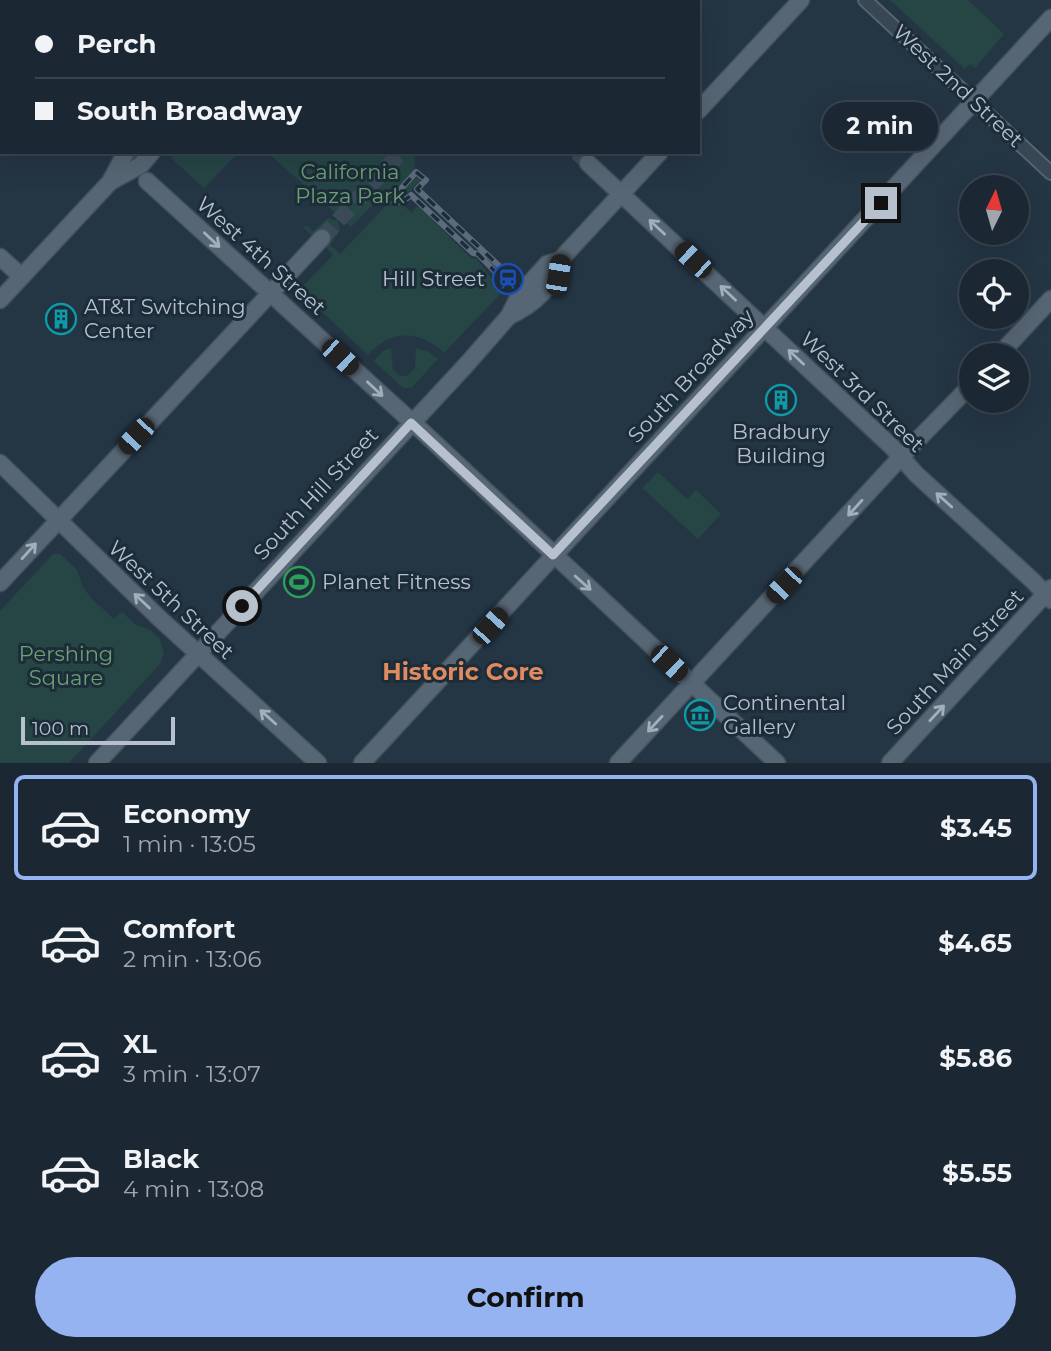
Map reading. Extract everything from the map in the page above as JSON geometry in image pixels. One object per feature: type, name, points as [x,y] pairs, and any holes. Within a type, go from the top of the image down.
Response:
[{"type":"main road","points":[[700,109],[801,0]]},
{"type":"main road","name":"South Broadway","points":[[362,763],[1051,18]]},
{"type":"main road","points":[[0,300],[110,182],[125,154]]},
{"type":"main road","points":[[110,182],[141,165],[150,154]]},
{"type":"main road","name":"South Hill Street","points":[[97,763],[509,316],[520,294],[547,264],[560,260],[658,154]]},
{"type":"main road","name":"West 3rd Street","points":[[588,163],[916,474],[1049,594]]},
{"type":"main road","name":"West 4th Street","points":[[147,181],[777,763]]},
{"type":"main road","points":[[0,583],[322,238]]},
{"type":"main road","points":[[0,257],[21,276]]},
{"type":"main road","points":[[1010,343],[1051,299]]},
{"type":"main road","points":[[618,763],[959,397]]},
{"type":"main road","name":"West 5th Street","points":[[0,463],[198,653],[318,763]]},
{"type":"main road","name":"South Main Street","points":[[890,763],[1049,594]]},
{"type":"street","name":"West 2nd Street","points":[[865,0],[1051,173]]},
{"type":"green space","points":[[890,0],[968,0],[1004,34],[975,68],[970,64],[965,69]]},
{"type":"green space","name":"California Plaza Park","points":[[174,154],[237,154],[204,188],[171,158]]},
{"type":"green space","name":"California Plaza Park","points":[[269,154],[416,154],[414,170],[421,181],[404,197],[394,200],[384,193],[351,227]]},
{"type":"green space","points":[[391,200],[400,201],[411,213],[418,206],[470,257],[477,259],[502,292],[444,353],[425,340],[405,336],[386,340],[368,355],[303,294],[303,286],[333,255],[316,235],[303,228],[306,225],[313,231],[328,218],[338,221],[340,231],[330,245],[340,254]]},
{"type":"green space","points":[[391,348],[393,370],[400,376],[407,376],[415,368],[416,348],[427,351],[438,359],[411,388],[403,388],[374,361],[383,351]]},
{"type":"green space","points":[[658,472],[687,499],[696,490],[721,514],[698,539],[642,488]]},
{"type":"green space","name":"Pershing Square","points":[[53,554],[60,554],[77,570],[83,587],[91,598],[114,619],[122,612],[135,624],[150,630],[160,639],[164,654],[160,664],[69,763],[0,763],[0,611]]},
{"type":"tunnel","points":[[129,164],[137,154]]},
{"type":"tunnel","points":[[322,238],[399,154]]},
{"type":"tunnel","points":[[579,154],[588,163]]},
{"type":"railway","points":[[416,172],[426,180],[417,189],[512,278],[508,285],[478,254],[473,253],[411,195],[399,202],[391,200],[416,172]]},
{"type":"place","name":"Hill Street","points":[[508,279]]},
{"type":"place","name":"AT&T Switching Center","points":[[61,319]]},
{"type":"place","name":"Bradbury Building","points":[[781,400]]},
{"type":"place","name":"Planet Fitness","points":[[299,582]]},
{"type":"place","name":"Continental Gallery","points":[[700,715]]},
{"type":"district","name":"Historic Core","points":[[463,672]]},
{"type":"route","points":[[242,606],[411,423],[553,555],[881,203]]}]
